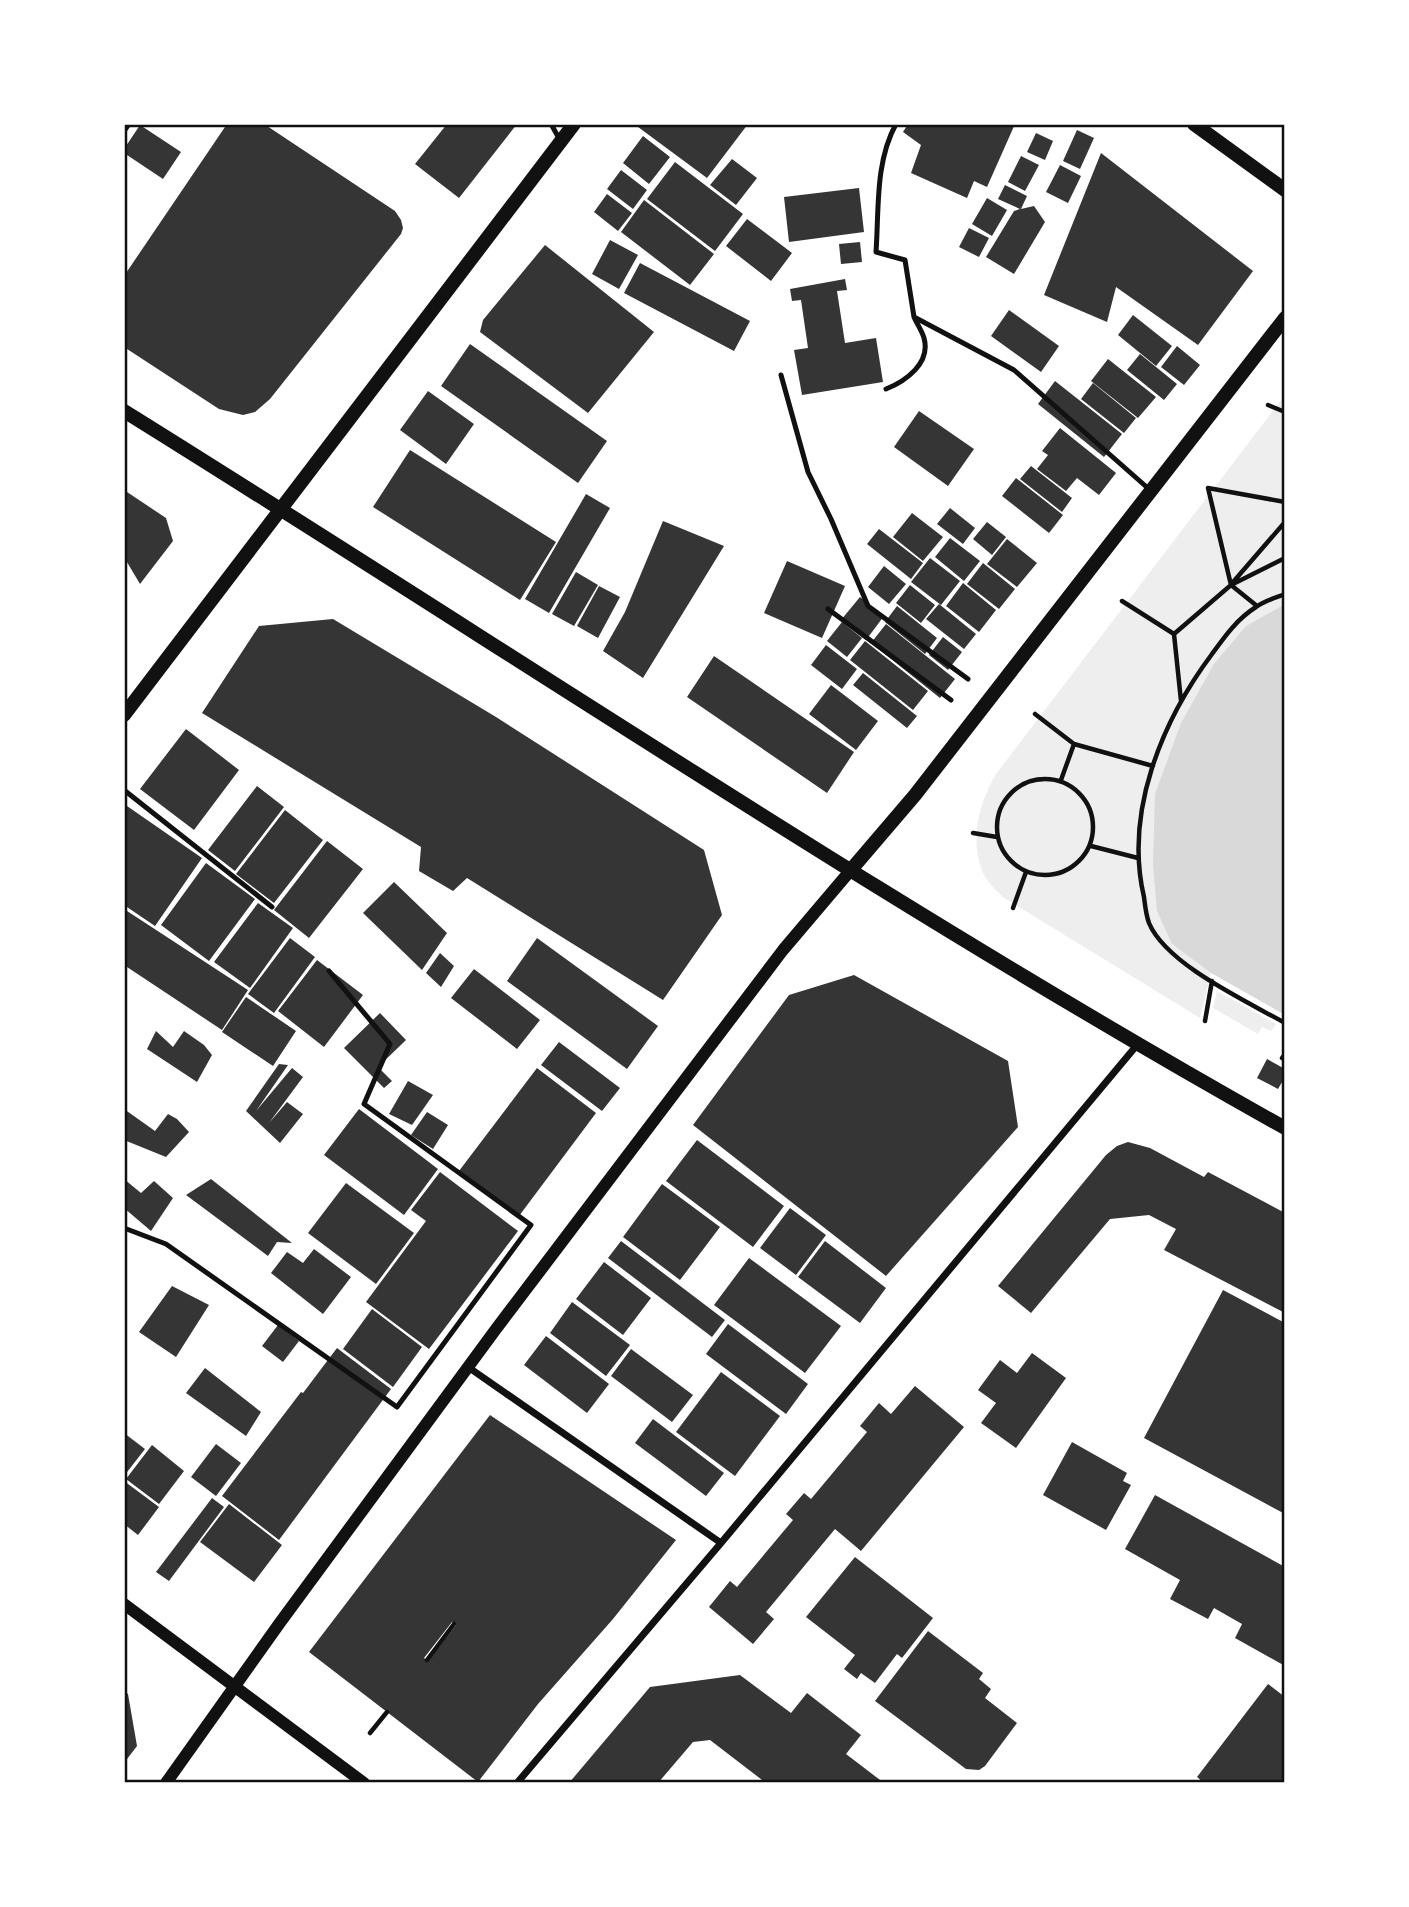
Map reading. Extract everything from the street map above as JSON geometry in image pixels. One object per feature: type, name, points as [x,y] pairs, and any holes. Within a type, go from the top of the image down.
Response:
[{"type":"main road","points":[[124,715],[574,124]]},
{"type":"main road","points":[[1194,124],[1285,190]]},
{"type":"main road","points":[[850,871],[915,795],[1285,318]]},
{"type":"main road","points":[[124,411],[850,871],[1137,1045],[1285,1128]]},
{"type":"street","points":[[166,1783],[468,1367],[783,950],[850,871]]},
{"type":"street","points":[[517,1783],[1081,1115],[1137,1045]]},
{"type":"street","points":[[468,1367],[721,1543]]},
{"type":"street","points":[[124,1604],[364,1783]]},
{"type":"lane","points":[[124,131],[129,124]]},
{"type":"lane","points":[[551,124],[561,142]]},
{"type":"lane","points":[[886,389],[899,384],[919,366],[923,357],[924,338],[914,317],[905,260],[877,252],[882,163],[896,124]]},
{"type":"lane","points":[[914,317],[1014,370],[1150,490]]},
{"type":"lane","points":[[781,375],[808,472],[868,606],[968,679]]},
{"type":"lane","points":[[828,609],[951,700]]},
{"type":"lane","points":[[124,790],[272,907]]},
{"type":"lane","points":[[124,1228],[166,1244],[397,1407],[531,1226],[364,1104],[390,1044],[329,971]]},
{"type":"path","points":[[1268,405],[1285,412]]},
{"type":"path","points":[[1257,606],[1231,585],[1208,488],[1285,502]]},
{"type":"path","points":[[1174,634],[1231,585],[1285,522]]},
{"type":"path","points":[[1231,585],[1285,558]]},
{"type":"path","points":[[1285,594],[1257,606],[1234,625],[1194,678],[1168,727],[1147,785],[1140,824],[1139,858],[1139,878],[1149,923],[1166,949],[1212,981],[1285,1023]]},
{"type":"path","points":[[1122,601],[1174,634]]},
{"type":"path","points":[[1174,634],[1182,701]]},
{"type":"path","points":[[1035,715],[1074,744],[1153,766]]},
{"type":"path","points":[[1060,780],[1074,744]]},
{"type":"path","points":[[1044,778],[1060,780],[1075,788],[1093,815],[1091,846],[1071,869],[1057,875],[1041,876],[1013,864],[1003,852],[998,837],[997,820],[1003,804],[1013,791],[1027,782],[1044,778]]},
{"type":"path","points":[[973,833],[998,837]]},
{"type":"path","points":[[1091,846],[1139,858]]},
{"type":"path","points":[[1013,908],[1027,872]]},
{"type":"path","points":[[1205,1021],[1212,981]]},
{"type":"path","points":[[427,1660],[454,1624]]},
{"type":"path","points":[[370,1733],[387,1712]]},
{"type":"shaded area","points":[[1285,395],[1285,604],[1246,626],[1172,944],[1211,973],[1200,1018],[1004,898],[983,873],[976,835],[981,809],[996,774]]},
{"type":"shaded area","points":[[1285,604],[1285,1015],[1211,973],[1172,944],[1157,911],[1153,865],[1155,794],[1181,723],[1214,664],[1246,626]]},
{"type":"shaded area","points":[[1217,991],[1276,1024],[1271,1031],[1262,1027],[1258,1034],[1213,1008]]},
{"type":"building","points":[[227,124],[264,124],[395,211],[403,228],[401,234],[270,399],[255,412],[243,415],[219,409],[124,347],[124,276]]},
{"type":"building","points":[[447,124],[517,124],[459,198],[415,164]]},
{"type":"building","points":[[634,124],[748,124],[707,178]]},
{"type":"building","points":[[908,124],[1015,124],[987,187],[974,181],[967,198],[911,173],[921,145],[903,132]]},
{"type":"building","points":[[140,125],[181,152],[163,179],[124,153]]},
{"type":"building","points":[[1077,130],[1094,138],[1080,169],[1063,161]]},
{"type":"building","points":[[1036,133],[1053,141],[1045,160],[1027,152]]},
{"type":"building","points":[[643,136],[670,157],[649,184],[623,163]]},
{"type":"building","points":[[1101,153],[1253,271],[1198,345],[1116,287],[1107,322],[1044,295]]},
{"type":"building","points":[[1021,156],[1039,165],[1025,191],[1008,182]]},
{"type":"building","points":[[732,159],[757,178],[736,205],[710,185]]},
{"type":"building","points":[[675,162],[743,214],[715,251],[647,199]]},
{"type":"building","points":[[1060,165],[1081,176],[1068,203],[1046,192]]},
{"type":"building","points":[[621,170],[647,190],[633,209],[607,189]]},
{"type":"building","points":[[1005,185],[1027,196],[1021,209],[1034,206],[1045,222],[1014,274],[986,257],[1014,211],[1020,209],[998,199]]},
{"type":"building","points":[[859,188],[864,232],[789,242],[784,197]]},
{"type":"building","points":[[607,194],[632,213],[618,231],[594,212]]},
{"type":"building","points":[[987,198],[1007,210],[992,236],[972,224]]},
{"type":"building","points":[[644,200],[714,254],[690,285],[621,232]]},
{"type":"building","points":[[747,219],[792,253],[771,281],[726,246]]},
{"type":"building","points":[[969,228],[989,238],[979,257],[959,247]]},
{"type":"building","points":[[610,240],[638,255],[619,289],[592,274]]},
{"type":"building","points":[[860,242],[862,262],[841,264],[839,244]]},
{"type":"building","points":[[545,245],[654,332],[588,413],[480,332],[483,320]]},
{"type":"building","points":[[640,263],[750,321],[734,351],[624,293]]},
{"type":"building","points":[[845,279],[847,290],[837,291],[845,343],[876,338],[883,382],[802,395],[794,350],[808,348],[801,300],[792,301],[790,289]]},
{"type":"building","points":[[1009,310],[1059,346],[1041,372],[991,336]]},
{"type":"building","points":[[1133,315],[1172,346],[1156,366],[1118,335]]},
{"type":"building","points":[[470,344],[607,441],[578,483],[441,386]]},
{"type":"building","points":[[1177,346],[1200,365],[1184,385],[1161,367]]},
{"type":"building","points":[[1140,354],[1177,384],[1164,400],[1127,370]]},
{"type":"building","points":[[1108,359],[1156,397],[1138,418],[1091,381]]},
{"type":"building","points":[[1055,381],[1122,434],[1104,457],[1038,404]]},
{"type":"building","points":[[1093,383],[1136,418],[1124,433],[1081,399]]},
{"type":"building","points":[[428,391],[474,424],[446,464],[400,430]]},
{"type":"building","points":[[919,411],[974,449],[948,486],[894,447]]},
{"type":"building","points":[[1060,428],[1116,473],[1099,495],[1077,478],[1066,491],[1037,469],[1048,455],[1042,451]]},
{"type":"building","points":[[410,450],[556,542],[520,600],[373,507]]},
{"type":"building","points":[[1031,466],[1072,498],[1062,512],[1020,479]]},
{"type":"building","points":[[1016,478],[1063,515],[1049,533],[1002,496]]},
{"type":"building","points":[[124,490],[166,518],[173,541],[140,584],[124,557]]},
{"type":"building","points":[[586,494],[610,508],[549,613],[525,599]]},
{"type":"building","points":[[950,508],[975,528],[963,544],[937,524]]},
{"type":"building","points":[[912,513],[943,537],[923,561],[893,537]]},
{"type":"building","points":[[663,521],[724,546],[643,678],[603,651],[625,612]]},
{"type":"building","points":[[987,522],[1006,537],[992,555],[973,539]]},
{"type":"building","points":[[879,529],[923,563],[911,579],[867,544]]},
{"type":"building","points":[[950,538],[980,561],[964,581],[935,557]]},
{"type":"building","points":[[1007,539],[1037,563],[1017,587],[987,564]]},
{"type":"building","points":[[930,558],[960,581],[941,605],[911,582]]},
{"type":"building","points":[[787,561],[845,586],[822,638],[764,613]]},
{"type":"building","points":[[983,563],[1015,589],[999,609],[967,584]]},
{"type":"building","points":[[884,566],[906,584],[889,604],[868,587]]},
{"type":"building","points":[[576,572],[598,585],[574,626],[552,614]]},
{"type":"building","points":[[963,583],[996,610],[979,632],[946,606]]},
{"type":"building","points":[[910,585],[935,605],[921,623],[896,603]]},
{"type":"building","points":[[599,586],[620,597],[598,638],[577,626]]},
{"type":"building","points":[[860,597],[884,616],[866,640],[841,620]]},
{"type":"building","points":[[939,604],[976,634],[964,649],[926,619]]},
{"type":"building","points":[[897,606],[937,638],[925,654],[885,622]]},
{"type":"building","points":[[333,619],[496,717],[704,850],[722,915],[663,1000],[467,878],[453,891],[419,871],[421,847],[202,713],[259,626]]},
{"type":"building","points":[[842,622],[862,638],[847,657],[827,641]]},
{"type":"building","points":[[886,624],[955,679],[940,698],[871,643]]},
{"type":"building","points":[[943,637],[962,652],[948,670],[929,655]]},
{"type":"building","points":[[865,641],[928,691],[913,710],[850,660]]},
{"type":"building","points":[[826,645],[857,669],[842,689],[811,665]]},
{"type":"building","points":[[714,656],[854,752],[827,793],[687,697]]},
{"type":"building","points":[[863,673],[917,716],[907,728],[853,685]]},
{"type":"building","points":[[831,685],[878,721],[856,750],[809,714]]},
{"type":"building","points":[[186,729],[239,770],[194,830],[140,789]]},
{"type":"building","points":[[257,786],[284,807],[235,871],[208,850]]},
{"type":"building","points":[[127,806],[202,858],[155,926],[124,905],[124,811]]},
{"type":"building","points":[[285,810],[323,840],[274,903],[236,874]]},
{"type":"building","points":[[327,841],[363,869],[309,938],[274,910]]},
{"type":"building","points":[[206,863],[255,899],[209,961],[161,925]]},
{"type":"building","points":[[394,882],[447,933],[422,970],[363,913]]},
{"type":"building","points":[[258,903],[293,928],[250,988],[214,962]]},
{"type":"building","points":[[124,909],[248,990],[222,1030],[124,965]]},
{"type":"building","points":[[290,938],[315,957],[274,1013],[248,994]]},
{"type":"building","points":[[537,938],[658,1026],[627,1069],[507,981]]},
{"type":"building","points":[[440,953],[454,966],[441,987],[426,973]]},
{"type":"building","points":[[317,960],[363,995],[324,1047],[278,1011]]},
{"type":"building","points":[[474,969],[540,1020],[517,1049],[451,998]]},
{"type":"building","points":[[854,975],[1008,1061],[1018,1127],[886,1276],[693,1125],[789,995]]},
{"type":"building","points":[[246,997],[296,1031],[273,1066],[222,1032]]},
{"type":"building","points":[[380,1013],[406,1040],[378,1067],[392,1081],[384,1088],[344,1048]]},
{"type":"building","points":[[156,1031],[173,1047],[184,1031],[204,1045],[212,1055],[197,1082],[147,1049]]},
{"type":"building","points":[[559,1042],[620,1088],[602,1111],[541,1065]]},
{"type":"building","points":[[1267,1059],[1285,1069],[1285,1077],[1278,1089],[1257,1078]]},
{"type":"building","points":[[279,1064],[288,1065],[256,1111],[292,1068],[303,1077],[269,1123],[287,1102],[303,1114],[280,1143],[246,1111]]},
{"type":"building","points":[[537,1068],[596,1113],[519,1216],[459,1171]]},
{"type":"building","points":[[408,1081],[433,1095],[412,1125],[389,1114]]},
{"type":"building","points":[[124,1109],[155,1131],[168,1114],[189,1132],[166,1157],[124,1140]]},
{"type":"building","points":[[359,1109],[438,1169],[404,1215],[324,1155]]},
{"type":"building","points":[[427,1112],[448,1125],[433,1149],[411,1135]]},
{"type":"building","points":[[697,1140],[784,1206],[753,1247],[666,1181]]},
{"type":"building","points":[[1128,1142],[1150,1148],[1204,1177],[1208,1172],[1285,1213],[1285,1313],[1164,1250],[1176,1229],[1149,1215],[1110,1219],[1031,1313],[998,1286],[1106,1155],[1117,1146]]},
{"type":"building","points":[[440,1172],[518,1231],[429,1349],[366,1302],[426,1221],[411,1210]]},
{"type":"building","points":[[124,1179],[141,1193],[154,1181],[173,1198],[151,1231],[124,1208]]},
{"type":"building","points":[[211,1179],[292,1243],[277,1242],[268,1256],[186,1195]]},
{"type":"building","points":[[346,1183],[414,1233],[376,1284],[308,1233]]},
{"type":"building","points":[[662,1184],[720,1227],[680,1280],[623,1237]]},
{"type":"building","points":[[790,1208],[826,1235],[796,1275],[760,1248]]},
{"type":"building","points":[[621,1241],[725,1320],[712,1337],[608,1258]]},
{"type":"building","points":[[825,1241],[886,1288],[860,1323],[798,1277]]},
{"type":"building","points":[[314,1249],[351,1277],[323,1314],[271,1273],[287,1252],[303,1263]]},
{"type":"building","points":[[749,1258],[841,1326],[805,1373],[714,1305]]},
{"type":"building","points":[[604,1262],[651,1298],[623,1335],[576,1299]]},
{"type":"building","points":[[172,1286],[209,1305],[176,1357],[139,1332]]},
{"type":"building","points":[[1223,1290],[1285,1323],[1285,1514],[1144,1438]]},
{"type":"building","points":[[572,1302],[630,1345],[606,1376],[550,1333]]},
{"type":"building","points":[[372,1309],[422,1347],[393,1387],[343,1349]]},
{"type":"building","points":[[728,1324],[808,1384],[786,1414],[706,1354]]},
{"type":"building","points":[[278,1325],[299,1341],[283,1362],[262,1346]]},
{"type":"building","points":[[546,1336],[609,1384],[587,1413],[524,1365]]},
{"type":"building","points":[[337,1348],[391,1389],[279,1540],[222,1496]]},
{"type":"building","points":[[631,1349],[693,1395],[672,1422],[611,1376]]},
{"type":"building","points":[[1032,1353],[1066,1378],[1016,1448],[981,1423],[996,1403],[978,1390],[1000,1360],[1017,1373]]},
{"type":"building","points":[[205,1368],[261,1412],[246,1436],[186,1393]]},
{"type":"building","points":[[721,1372],[780,1416],[735,1476],[676,1432]]},
{"type":"building","points":[[915,1386],[964,1427],[861,1551],[835,1529],[766,1612],[774,1619],[753,1644],[709,1607],[730,1581],[737,1587],[793,1520],[786,1514],[804,1493],[811,1499],[867,1432],[860,1426],[879,1403],[891,1414]]},
{"type":"building","points":[[490,1415],[676,1540],[613,1619],[538,1704],[478,1782],[309,1652]],"holes":[[[452,1622],[456,1625],[428,1661],[424,1658]]]},
{"type":"building","points":[[653,1419],[724,1473],[706,1496],[635,1443]]},
{"type":"building","points":[[124,1433],[145,1449],[124,1476]]},
{"type":"building","points":[[1072,1442],[1127,1473],[1123,1481],[1131,1485],[1106,1530],[1043,1495]]},
{"type":"building","points":[[216,1444],[241,1463],[216,1496],[191,1477]]},
{"type":"building","points":[[152,1445],[184,1471],[159,1504],[126,1479]]},
{"type":"building","points":[[124,1481],[159,1507],[138,1535],[124,1524]]},
{"type":"building","points":[[1155,1495],[1285,1567],[1285,1666],[1235,1638],[1242,1624],[1214,1608],[1208,1619],[1170,1599],[1180,1580],[1125,1549]]},
{"type":"building","points":[[212,1498],[224,1507],[169,1581],[156,1572]]},
{"type":"building","points":[[229,1504],[282,1545],[254,1582],[200,1542]]},
{"type":"building","points":[[855,1557],[933,1618],[902,1658],[897,1654],[875,1683],[861,1673],[857,1679],[844,1669],[855,1655],[806,1617]]},
{"type":"building","points":[[928,1631],[983,1673],[979,1679],[991,1689],[985,1698],[1017,1723],[985,1766],[979,1770],[966,1769],[875,1701]]},
{"type":"building","points":[[740,1675],[791,1713],[807,1693],[861,1735],[846,1754],[884,1783],[766,1783],[710,1740],[693,1742],[658,1783],[569,1783],[650,1687]]},
{"type":"building","points":[[1268,1684],[1285,1697],[1285,1783],[1204,1783],[1197,1777]]},
{"type":"building","points":[[124,1691],[128,1694],[137,1746],[124,1763]]}]
